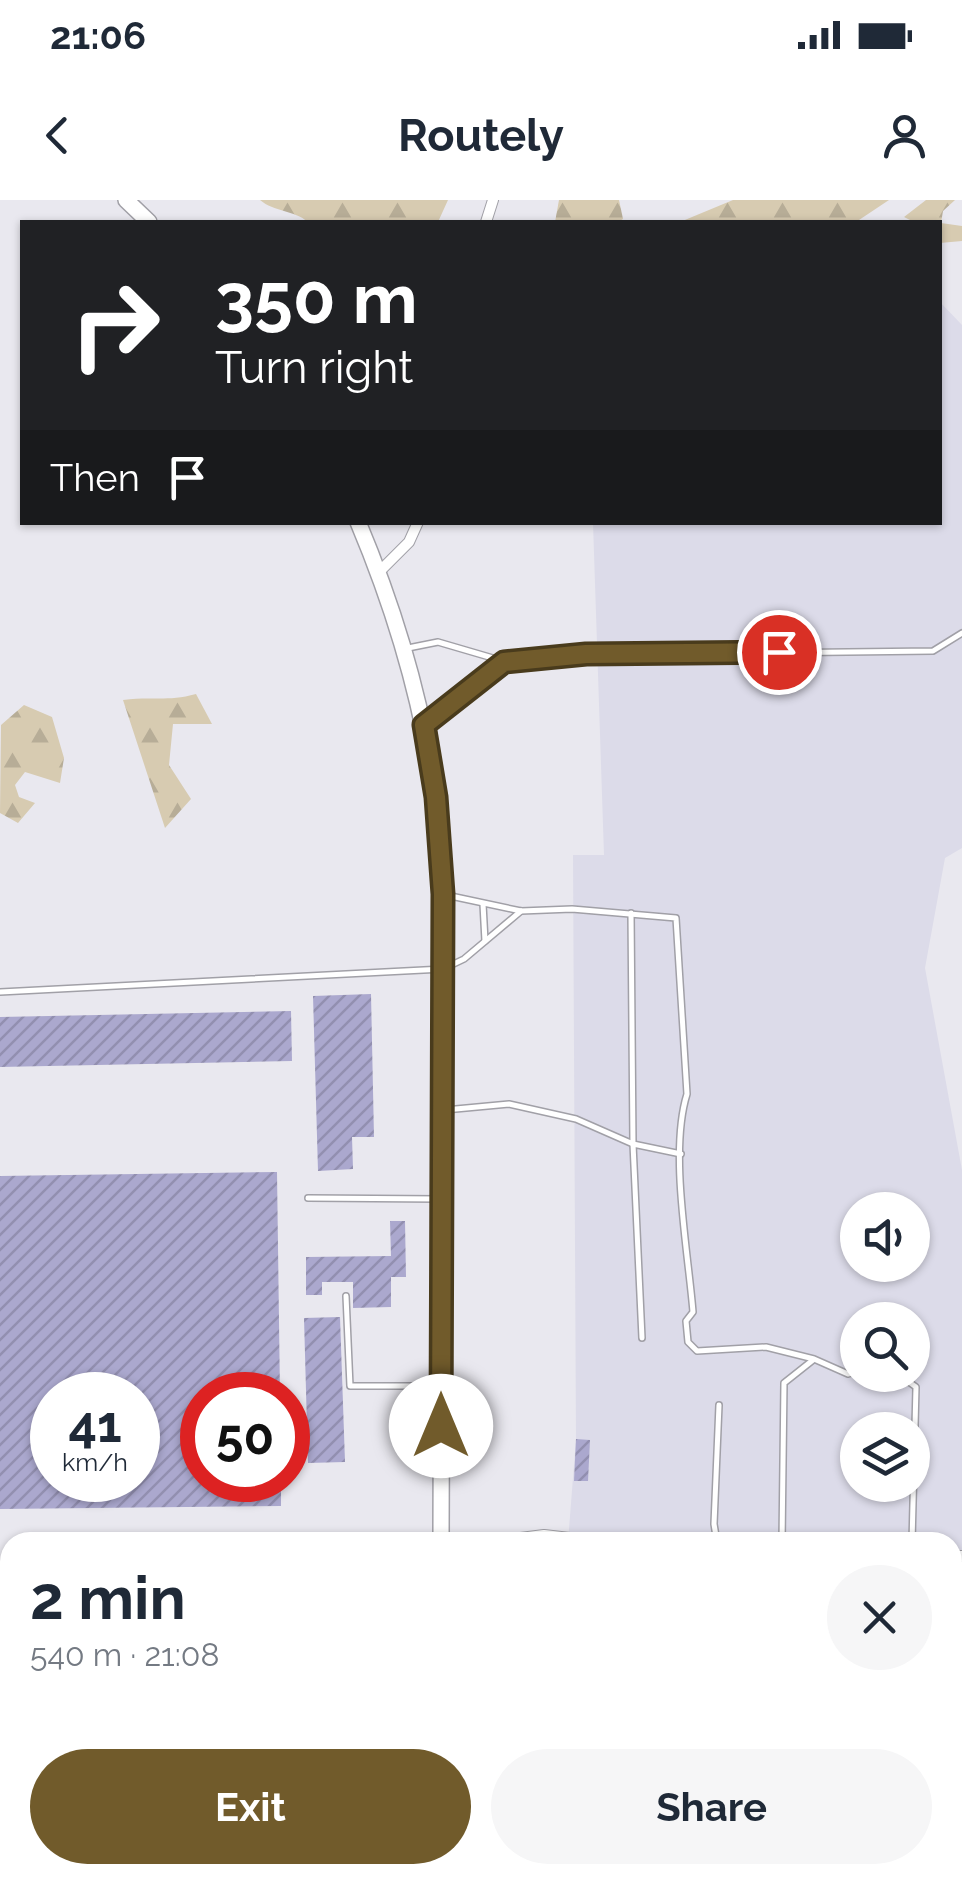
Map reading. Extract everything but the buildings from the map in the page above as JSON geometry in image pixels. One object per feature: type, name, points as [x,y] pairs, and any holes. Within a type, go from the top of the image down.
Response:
[{"type":"main road","points":[[126,200],[147,220]]},
{"type":"main road","points":[[359,525],[405,648],[436,797],[443,894],[441,1532]]},
{"type":"street","points":[[379,572],[409,542],[417,525]]},
{"type":"lane","points":[[405,648],[438,642],[504,662],[586,654],[933,650],[962,633]]},
{"type":"lane","points":[[424,725],[504,662]]},
{"type":"lane","points":[[443,894],[521,911],[572,908],[676,918],[687,1094],[681,1112],[681,1154],[693,1312],[686,1321],[688,1342],[697,1351],[766,1347],[814,1359],[840,1370]]},
{"type":"lane","points":[[483,904],[485,941]]},
{"type":"lane","points":[[0,992],[442,969],[464,958],[521,911]]},
{"type":"lane","points":[[631,913],[633,1144],[642,1338]]},
{"type":"lane","points":[[442,1110],[509,1104],[576,1119],[633,1144],[681,1154]]},
{"type":"lane","points":[[308,1198],[442,1199]]},
{"type":"lane","points":[[346,1296],[350,1386],[442,1386]]},
{"type":"lane","points":[[782,1532],[784,1383],[814,1359]]},
{"type":"lane","points":[[912,1532],[916,1392]]},
{"type":"lane","points":[[715,1532],[720,1405]]},
{"type":"shaded area","points":[[942,304],[962,325],[962,848],[945,858],[925,968],[962,1170],[962,1532],[569,1532],[576,1439],[573,855],[604,855],[593,525],[942,525]]},
{"type":"green space","points":[[260,200],[448,200],[439,220],[305,220]]},
{"type":"green space","points":[[559,200],[619,200],[623,219],[621,220],[555,220]]},
{"type":"green space","points":[[733,200],[889,200],[859,220],[685,220]]},
{"type":"green space","points":[[926,200],[955,200],[943,211],[942,220],[904,217]]},
{"type":"green space","points":[[942,223],[962,226],[962,241],[942,243]]},
{"type":"green space","points":[[196,694],[212,724],[173,724],[169,765],[191,799],[165,828],[123,700]]},
{"type":"green space","points":[[24,705],[52,717],[64,758],[60,783],[25,772],[15,785],[19,797],[35,803],[18,823],[0,813],[1,725]]},
{"type":"route","points":[[441,1426],[443,894],[436,797],[424,725],[504,662],[586,654],[779,652]]}]
